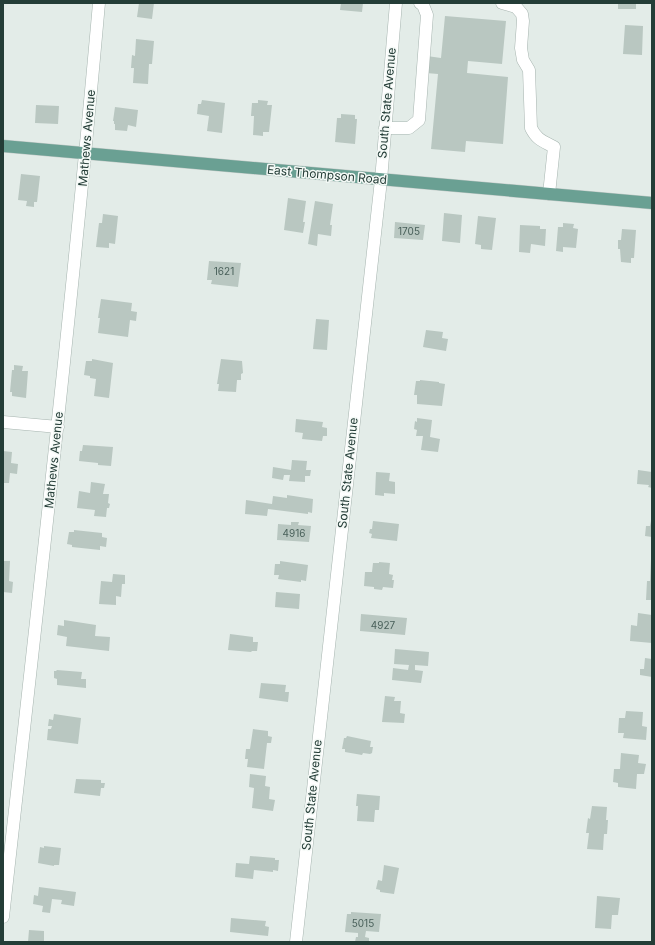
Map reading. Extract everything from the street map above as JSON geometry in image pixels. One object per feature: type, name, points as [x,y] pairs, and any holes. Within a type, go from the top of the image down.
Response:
[{"type":"main road","name":"East Thompson Road","points":[[3,146],[652,203]]},
{"type":"street","name":"Mathews Avenue","points":[[3,917],[58,427],[86,153],[99,3]]},
{"type":"street","name":"South State Avenue","points":[[296,942],[381,180],[396,3]]},
{"type":"street","points":[[385,128],[409,128],[419,120],[427,15],[423,5],[420,3]]},
{"type":"street","points":[[502,3],[516,7],[522,14],[523,21],[521,48],[524,60],[529,70],[531,128],[535,136],[542,142],[554,147],[549,194]]},
{"type":"street","points":[[3,422],[58,427]]},
{"type":"building","points":[[139,3],[154,3],[152,19],[137,17]]},
{"type":"building","points":[[341,3],[363,3],[362,12],[340,10]]},
{"type":"building","points":[[618,3],[636,3],[636,9],[618,9]]},
{"type":"building","points":[[445,16],[506,21],[502,64],[468,61],[467,73],[508,77],[503,144],[466,141],[465,152],[431,149],[438,74],[426,73],[427,56],[441,58]]},
{"type":"building","points":[[625,25],[643,26],[642,55],[623,54]]},
{"type":"building","points":[[136,39],[154,41],[152,64],[149,64],[148,84],[133,83],[134,68],[131,68],[132,55],[135,56]]},
{"type":"building","points":[[202,100],[225,103],[222,133],[207,131],[209,116],[197,114],[198,104],[201,104]]},
{"type":"building","points":[[258,100],[268,101],[267,105],[272,105],[269,132],[263,132],[263,136],[253,135],[254,116],[251,116],[252,103],[258,103]]},
{"type":"building","points":[[36,105],[59,106],[58,124],[35,123]]},
{"type":"building","points":[[115,107],[138,110],[136,127],[128,125],[127,131],[115,130],[115,124],[113,121]]},
{"type":"building","points":[[341,114],[355,115],[355,119],[357,119],[355,144],[335,142],[337,118],[341,118]]},
{"type":"building","points":[[21,174],[40,176],[37,202],[34,202],[34,207],[26,206],[27,201],[18,200]]},
{"type":"building","points":[[288,198],[306,201],[303,233],[284,230]]},
{"type":"building","points":[[315,201],[333,204],[330,225],[332,225],[331,236],[318,234],[317,246],[308,244]]},
{"type":"building","points":[[444,213],[462,215],[460,243],[442,241]]},
{"type":"building","points":[[103,214],[118,216],[115,244],[109,243],[109,248],[96,247],[99,223],[102,223]]},
{"type":"building","points":[[478,216],[496,218],[492,250],[481,249],[481,245],[475,244]]},
{"type":"building","points":[[395,222],[425,225],[423,240],[394,238]]},
{"type":"building","points":[[563,223],[574,224],[573,228],[578,229],[576,248],[563,247],[563,252],[556,251],[558,227],[563,227]]},
{"type":"building","points":[[520,225],[540,226],[540,229],[546,229],[545,246],[531,244],[530,253],[519,252]]},
{"type":"building","points":[[622,229],[636,230],[634,258],[631,258],[631,263],[621,262],[620,249],[618,249],[618,240],[621,240]]},
{"type":"building","points":[[209,261],[241,263],[238,287],[211,284],[212,280],[207,280]]},
{"type":"building","points":[[101,299],[132,303],[131,311],[137,312],[136,321],[130,320],[128,337],[98,333],[100,318],[98,318]]},
{"type":"building","points":[[316,319],[329,320],[327,350],[313,349]]},
{"type":"building","points":[[426,330],[443,332],[442,338],[448,339],[446,351],[423,347]]},
{"type":"building","points":[[92,359],[113,363],[109,398],[94,396],[96,379],[84,375],[86,361],[92,361]]},
{"type":"building","points":[[221,359],[242,361],[243,373],[241,374],[241,380],[237,380],[236,392],[218,391],[219,384],[217,384]]},
{"type":"building","points":[[14,365],[23,366],[22,371],[28,371],[26,398],[12,396],[12,392],[10,392],[12,370],[14,370]]},
{"type":"building","points":[[420,380],[445,384],[442,406],[417,404],[417,395],[414,395],[416,381]]},
{"type":"building","points":[[417,418],[432,420],[430,437],[440,439],[438,452],[421,450],[423,436],[416,436],[417,430],[414,429]]},
{"type":"building","points":[[296,419],[323,422],[322,427],[327,428],[327,436],[323,436],[322,441],[302,439],[303,433],[295,432]]},
{"type":"building","points":[[83,445],[113,447],[111,466],[79,461],[80,451],[82,451]]},
{"type":"building","points":[[3,451],[12,452],[11,463],[18,464],[17,474],[10,473],[9,483],[3,483]]},
{"type":"building","points":[[292,460],[307,461],[306,470],[311,470],[310,476],[305,476],[305,482],[289,481],[290,475],[284,475],[283,480],[272,478],[273,467],[291,470]]},
{"type":"building","points":[[638,470],[652,472],[652,488],[648,487],[649,485],[637,484]]},
{"type":"building","points":[[376,472],[390,473],[389,481],[395,482],[395,494],[384,493],[384,496],[375,495]]},
{"type":"building","points":[[91,482],[105,484],[103,494],[109,494],[108,503],[110,504],[109,508],[107,508],[106,517],[94,516],[95,510],[77,508],[79,491],[90,493]]},
{"type":"building","points":[[287,495],[313,499],[312,513],[308,512],[308,514],[268,509],[267,516],[245,514],[246,500],[272,504],[273,496],[287,498]]},
{"type":"building","points":[[373,521],[399,524],[397,541],[371,538],[372,534],[369,533],[370,529],[372,529]]},
{"type":"building","points":[[651,521],[652,537],[645,536],[646,526],[650,526]]},
{"type":"building","points":[[291,522],[299,522],[298,525],[311,526],[309,542],[277,540],[278,524],[291,525]]},
{"type":"building","points":[[74,530],[102,533],[102,537],[107,538],[106,547],[100,546],[100,550],[72,547],[72,545],[67,544],[69,532],[74,532]]},
{"type":"building","points":[[651,559],[652,600],[646,600],[647,581],[650,581]]},
{"type":"building","points":[[3,561],[10,561],[9,581],[13,582],[12,593],[3,592]]},
{"type":"building","points":[[280,561],[308,565],[306,581],[301,580],[301,582],[278,579],[279,575],[274,575],[275,564],[280,564]]},
{"type":"building","points":[[373,563],[390,563],[389,574],[393,575],[393,588],[383,587],[382,590],[364,586],[365,572],[372,572]]},
{"type":"building","points":[[113,574],[125,575],[125,584],[122,584],[121,597],[116,596],[116,605],[99,604],[101,581],[112,582]]},
{"type":"building","points":[[276,592],[300,594],[299,609],[275,607]]},
{"type":"building","points":[[638,613],[652,615],[652,643],[630,641],[631,625],[637,626]]},
{"type":"building","points":[[361,614],[407,618],[405,635],[360,631]]},
{"type":"building","points":[[64,620],[96,625],[95,636],[110,637],[109,651],[66,646],[67,637],[57,635],[58,625],[64,626]]},
{"type":"building","points":[[230,634],[253,637],[253,642],[258,642],[257,651],[251,652],[228,650]]},
{"type":"building","points":[[395,649],[429,652],[428,666],[415,665],[415,670],[423,671],[421,683],[392,680],[393,668],[408,670],[409,665],[394,664]]},
{"type":"building","points":[[645,658],[652,659],[652,677],[640,675],[640,669],[644,669]]},
{"type":"building","points":[[54,671],[82,672],[81,679],[86,679],[86,688],[57,685],[57,679],[54,678]]},
{"type":"building","points":[[261,683],[286,685],[285,692],[289,692],[288,702],[259,698]]},
{"type":"building","points":[[385,696],[395,697],[394,701],[401,701],[400,713],[405,714],[404,723],[382,722]]},
{"type":"building","points":[[626,711],[643,712],[642,726],[647,727],[646,740],[623,738],[624,733],[618,733],[619,718],[625,718]]},
{"type":"building","points":[[54,714],[81,718],[78,744],[47,740],[48,729],[51,729],[52,726],[48,726],[49,719],[53,720]]},
{"type":"building","points":[[253,729],[268,731],[268,736],[272,737],[271,743],[267,743],[264,769],[247,767],[248,759],[245,759],[246,749],[250,749]]},
{"type":"building","points":[[347,736],[371,741],[370,747],[373,747],[372,753],[363,753],[362,755],[345,752],[345,749],[342,749],[344,738]]},
{"type":"building","points":[[621,753],[639,755],[638,763],[646,764],[644,774],[637,774],[636,789],[618,787],[618,783],[613,782],[614,769],[620,769]]},
{"type":"building","points":[[250,774],[266,776],[265,786],[270,787],[269,799],[275,800],[273,811],[252,808],[254,788],[249,787]]},
{"type":"building","points":[[76,779],[101,780],[101,783],[105,783],[104,788],[101,788],[100,796],[74,793]]},
{"type":"building","points":[[357,794],[380,796],[379,810],[375,810],[374,822],[357,821]]},
{"type":"building","points":[[592,806],[607,807],[607,834],[604,834],[603,850],[587,849],[589,833],[586,833],[588,818],[590,819]]},
{"type":"building","points":[[44,846],[61,848],[59,865],[54,866],[38,863],[40,847],[44,848]]},
{"type":"building","points":[[250,856],[275,858],[275,860],[279,860],[278,871],[273,870],[273,872],[254,870],[253,879],[235,877],[236,863],[249,864]]},
{"type":"building","points":[[384,865],[399,868],[394,894],[380,892],[380,890],[376,889],[378,880],[382,881]]},
{"type":"building","points":[[39,887],[76,892],[74,906],[61,904],[62,900],[52,899],[50,913],[42,912],[43,906],[33,904],[34,895],[38,896]]},
{"type":"building","points":[[597,896],[620,898],[618,915],[612,915],[611,929],[595,928]]},
{"type":"building","points":[[351,912],[381,914],[379,932],[366,931],[365,937],[369,938],[369,942],[355,942],[356,937],[358,937],[358,933],[345,932],[347,914],[351,914]]},
{"type":"building","points":[[231,918],[266,921],[265,926],[269,927],[268,936],[230,932]]},
{"type":"building","points":[[29,930],[44,931],[44,942],[28,942]]}]
